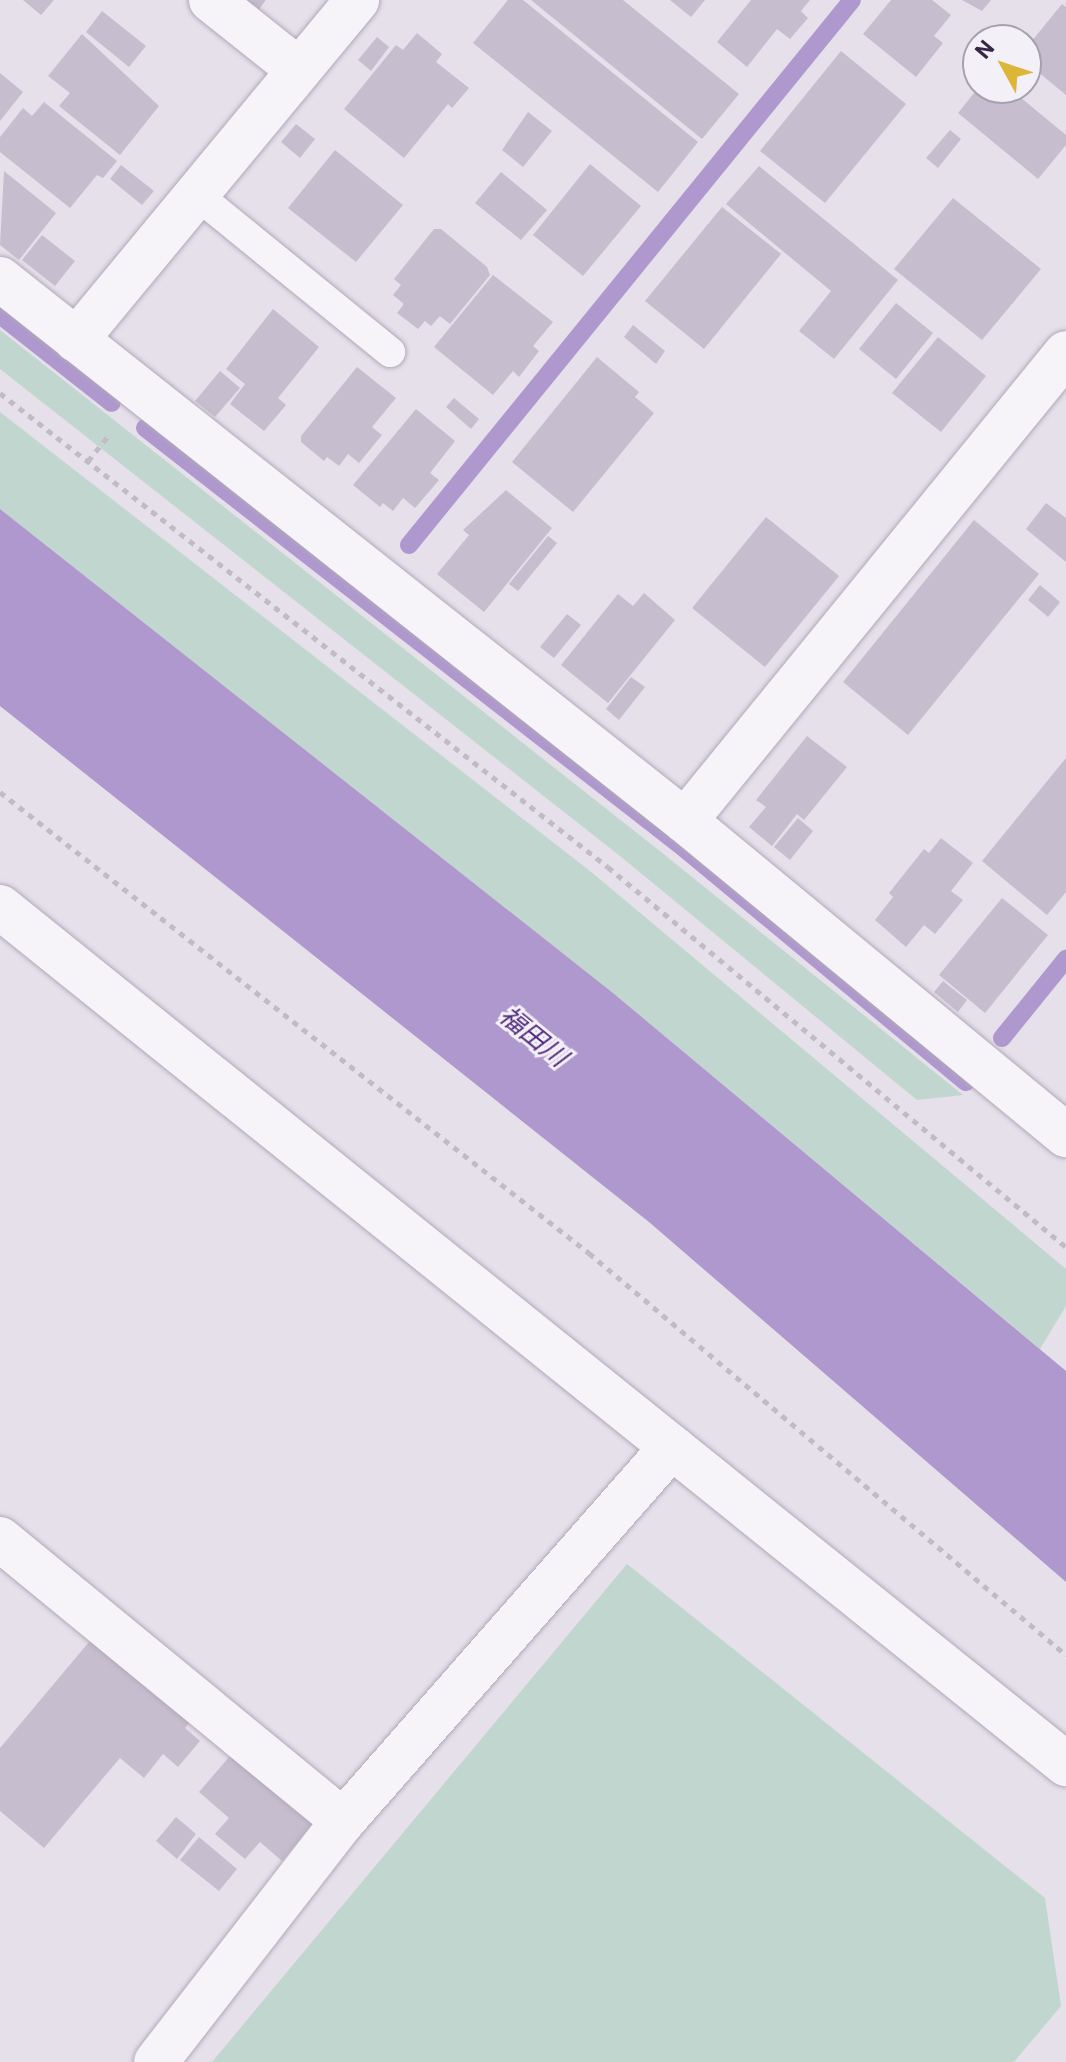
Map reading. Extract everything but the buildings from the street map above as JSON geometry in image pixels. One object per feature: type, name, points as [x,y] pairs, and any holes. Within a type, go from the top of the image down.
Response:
[{"type":"street","points":[[211,0],[299,70]]},
{"type":"street","points":[[76,340],[357,0]]},
{"type":"street","points":[[0,279],[685,821],[1066,1135]]},
{"type":"street","points":[[685,821],[1066,353]]},
{"type":"street","points":[[0,907],[1066,1764]]},
{"type":"street","points":[[156,2062],[343,1821],[672,1447]]},
{"type":"street","points":[[0,1539],[343,1821]]},
{"type":"lane","points":[[197,195],[390,352]]},
{"type":"path","points":[[0,393],[608,867],[1066,1247]]},
{"type":"path","points":[[0,792],[589,1253],[1066,1655]]},
{"type":"green space","points":[[0,330],[661,852],[963,1095],[917,1100],[620,856],[0,369]]},
{"type":"green space","points":[[0,412],[590,871],[1066,1269],[1066,1306],[1040,1349],[613,993],[0,509]]},
{"type":"green space","points":[[627,1564],[1045,1898],[1061,2006],[1014,2062],[212,2062]]},
{"type":"water","name":"福田川","points":[[0,509],[613,993],[1066,1371],[1066,1582],[649,1222],[0,706]]},
{"type":"waterway","points":[[409,545],[852,0]]},
{"type":"waterway","points":[[0,315],[112,403]]},
{"type":"waterway","points":[[145,428],[685,849],[966,1082]]},
{"type":"waterway","points":[[1002,1038],[1066,959]]}]
